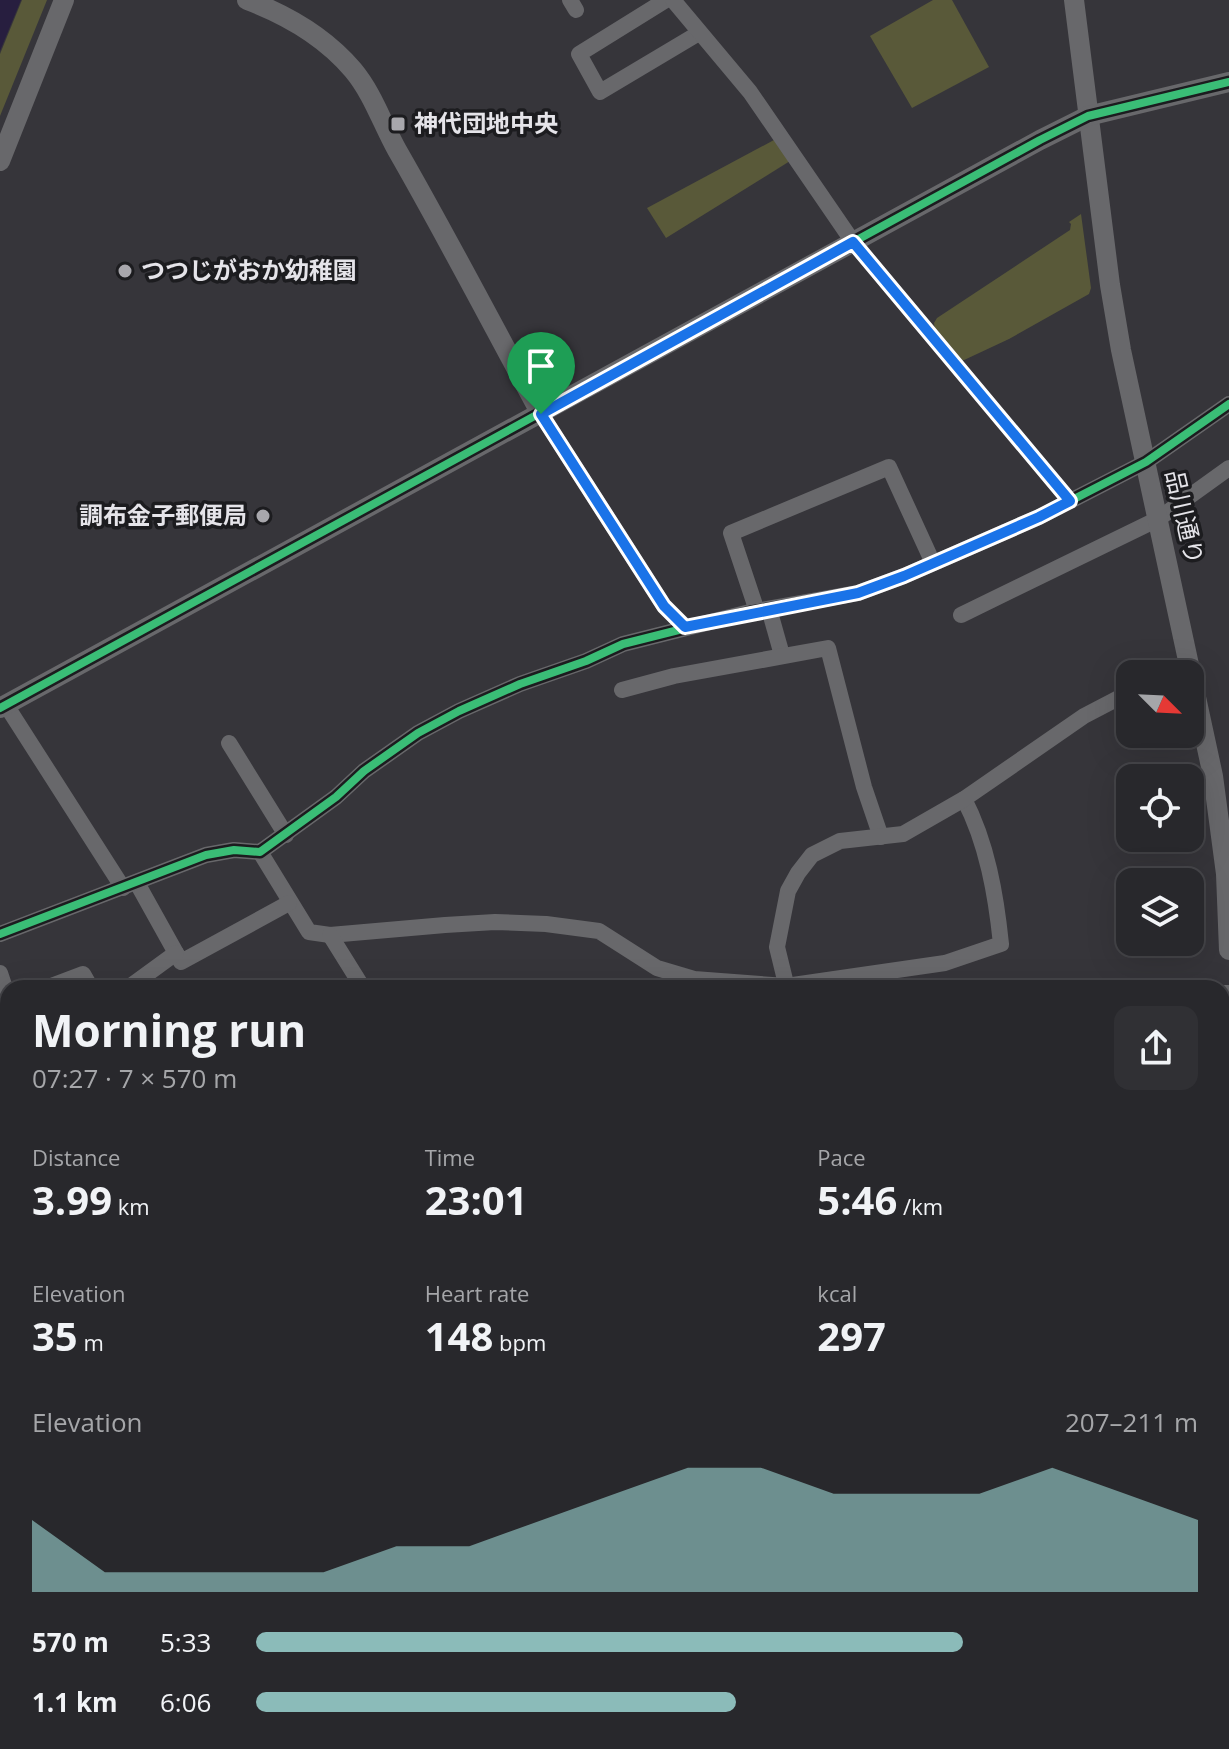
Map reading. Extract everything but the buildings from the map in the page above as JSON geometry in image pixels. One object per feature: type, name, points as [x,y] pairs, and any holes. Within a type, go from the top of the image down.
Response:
[{"type":"street","points":[[0,161],[64,0]]},
{"type":"street","points":[[247,0],[268,4],[332,48],[353,70],[374,100],[397,149],[541,414],[664,606],[685,627]]},
{"type":"street","points":[[666,0],[579,54],[600,92],[699,33]]},
{"type":"street","points":[[673,0],[750,92],[853,242],[1070,501]]},
{"type":"street","name":"品川通り","points":[[1074,0],[1110,285],[1158,519],[1181,660]]},
{"type":"street","points":[[289,903],[181,962],[3,707],[1088,116],[1229,82]]},
{"type":"street","points":[[0,934],[206,855],[234,850],[260,852],[418,733],[520,684],[586,661],[623,644],[763,610],[858,593],[933,563],[1039,517],[1146,462],[1229,404]]},
{"type":"street","points":[[782,655],[731,533],[889,467],[933,563]]},
{"type":"street","points":[[961,615],[1158,519],[1229,468]]},
{"type":"street","points":[[622,690],[674,676],[828,648],[864,787],[881,837]]},
{"type":"street","points":[[785,980],[777,947],[788,891],[812,855],[840,841],[903,834],[964,799],[1084,716],[1116,699]]},
{"type":"street","name":"品川通り","points":[[1204,730],[1221,778],[1229,950]]},
{"type":"street","points":[[229,743],[286,835]]},
{"type":"street","points":[[833,980],[945,963],[1001,944],[997,903],[988,867],[974,819],[964,799]]},
{"type":"street","points":[[260,852],[309,932],[330,935],[495,922],[546,924],[599,931],[657,968],[706,980]]},
{"type":"street","points":[[330,935],[358,980]]},
{"type":"street","points":[[139,980],[176,953]]},
{"type":"street","points":[[67,980],[83,974],[86,980]]},
{"type":"shaded area","points":[[0,0],[21,0],[0,51]]},
{"type":"shaded area","points":[[22,0],[47,0],[0,116],[0,54]]},
{"type":"shaded area","points":[[933,0],[952,0],[989,67],[912,108],[870,36]]},
{"type":"shaded area","points":[[774,140],[790,161],[666,238],[647,208]]},
{"type":"shaded area","points":[[1081,214],[1091,288],[1089,294],[1009,339],[962,361],[935,330],[937,318],[1070,230],[1069,222]]},
{"type":"cycle path","points":[[0,708],[1040,140],[1088,116],[1229,82]]},
{"type":"cycle path","points":[[0,934],[206,855],[234,850],[260,852],[418,733],[520,684],[586,661],[623,644],[750,612],[858,593],[904,576],[1039,517],[1146,462],[1229,404]]},
{"type":"place","name":"神代団地中央","points":[[398,124]]},
{"type":"place","name":"つつじがおか幼稚園","points":[[125,271]]},
{"type":"place","name":"調布金子郵便局","points":[[263,516]]},
{"type":"route","points":[[853,242],[1070,501],[904,576],[858,593],[685,627],[664,606],[541,414],[853,242]]}]
